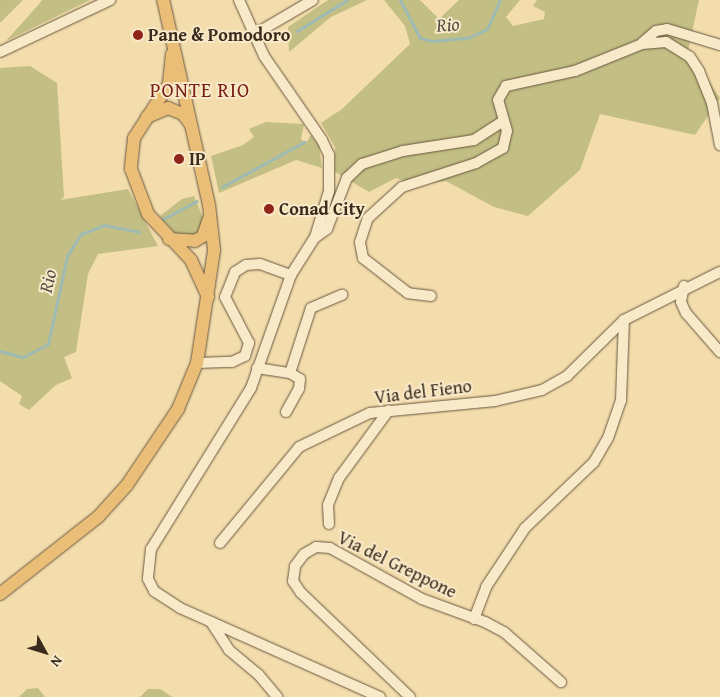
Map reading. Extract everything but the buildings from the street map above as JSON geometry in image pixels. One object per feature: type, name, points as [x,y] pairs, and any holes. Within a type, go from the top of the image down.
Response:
[{"type":"main road","points":[[0,594],[98,517],[127,486],[178,409],[197,363],[209,300],[214,250],[210,212],[172,32],[163,0]]},
{"type":"main road","points":[[172,32],[169,84],[142,119],[134,138],[131,169],[148,214],[166,238],[190,260],[209,300]]},
{"type":"main road","points":[[142,119],[168,108],[183,114],[193,129]]},
{"type":"main road","points":[[166,238],[195,242],[207,229],[210,212]]},
{"type":"main road","points":[[190,260],[207,258],[214,250]]},
{"type":"street","points":[[0,52],[110,0]]},
{"type":"street","points":[[239,0],[255,34],[329,155],[329,191],[315,237],[291,276],[241,407],[151,549],[148,565],[154,591],[211,622],[380,697]]},
{"type":"street","points":[[255,34],[313,0]]},
{"type":"street","points":[[642,44],[656,31],[667,29],[720,45]]},
{"type":"street","points":[[431,296],[408,294],[363,258],[360,242],[368,218],[402,187],[476,163],[503,148],[508,140],[498,100],[506,86],[575,72],[642,44],[666,42],[690,57],[712,103],[720,145]]},
{"type":"street","points":[[315,237],[327,229],[347,178],[362,164],[403,151],[474,140],[503,121]]},
{"type":"street","points":[[197,363],[232,362],[245,356],[249,343],[225,297],[235,272],[246,264],[260,264],[291,276]]},
{"type":"street","name":"Via del Fieno","points":[[220,543],[287,456],[370,413],[495,400],[542,390],[567,376],[624,320],[684,286],[720,272]]},
{"type":"street","points":[[684,286],[681,302],[686,313],[720,352]]},
{"type":"street","points":[[290,373],[311,308],[342,296]]},
{"type":"street","points":[[474,619],[486,587],[525,528],[594,462],[608,438],[621,401],[624,320]]},
{"type":"street","points":[[257,368],[290,373],[300,379],[299,389],[286,412]]},
{"type":"street","points":[[329,524],[328,505],[338,478],[388,410]]},
{"type":"street","name":"Via del Greppone","points":[[410,697],[301,593],[293,581],[295,566],[304,554],[316,548],[330,548],[374,576],[504,632],[561,682]]},
{"type":"street","points":[[211,622],[229,650],[258,674],[277,697]]},
{"type":"shaded area","points":[[0,0],[23,0],[0,23]]},
{"type":"shaded area","points":[[42,0],[90,0],[6,41],[39,4]]},
{"type":"shaded area","points":[[328,0],[367,0],[331,17],[289,52],[288,27]]},
{"type":"shaded area","points":[[384,0],[420,0],[439,19],[459,0],[520,0],[506,17],[513,26],[544,19],[545,12],[533,6],[537,0],[699,0],[688,51],[720,98],[695,135],[600,114],[580,170],[528,216],[494,207],[446,181],[416,185],[396,178],[369,192],[335,172],[335,147],[321,123],[342,109],[410,44],[405,26]]},
{"type":"shaded area","points":[[30,66],[57,83],[64,197],[60,200],[128,189],[158,246],[98,254],[88,274],[76,352],[64,357],[72,378],[56,385],[29,410],[19,404],[22,396],[0,381],[0,68]]},
{"type":"shaded area","points":[[266,122],[304,124],[301,139],[306,143],[311,135],[319,146],[322,168],[296,160],[219,193],[211,156],[243,145],[254,137],[249,129]]},
{"type":"shaded area","points":[[194,196],[204,220],[198,235],[178,237],[160,216],[182,199]]},
{"type":"shaded area","points":[[38,688],[45,697],[19,697],[27,689]]},
{"type":"shaded area","points":[[148,689],[160,689],[172,697],[140,697]]},
{"type":"waterway","name":"Rio","points":[[297,31],[347,0]]},
{"type":"waterway","name":"Rio","points":[[400,0],[420,38],[432,41],[468,38],[487,29],[500,0]]},
{"type":"waterway","name":"Rio","points":[[222,187],[304,142]]},
{"type":"waterway","name":"Rio","points":[[163,219],[197,201]]},
{"type":"waterway","name":"Rio","points":[[0,351],[23,357],[48,344],[67,256],[81,234],[104,225],[139,232]]},
{"type":"place","name":"Pane & Pomodoro","points":[[138,35]]},
{"type":"place","name":"IP","points":[[179,159]]},
{"type":"place","name":"Conad City","points":[[269,209]]},
{"type":"district","name":"PONTE RIO","points":[[200,89]]}]
